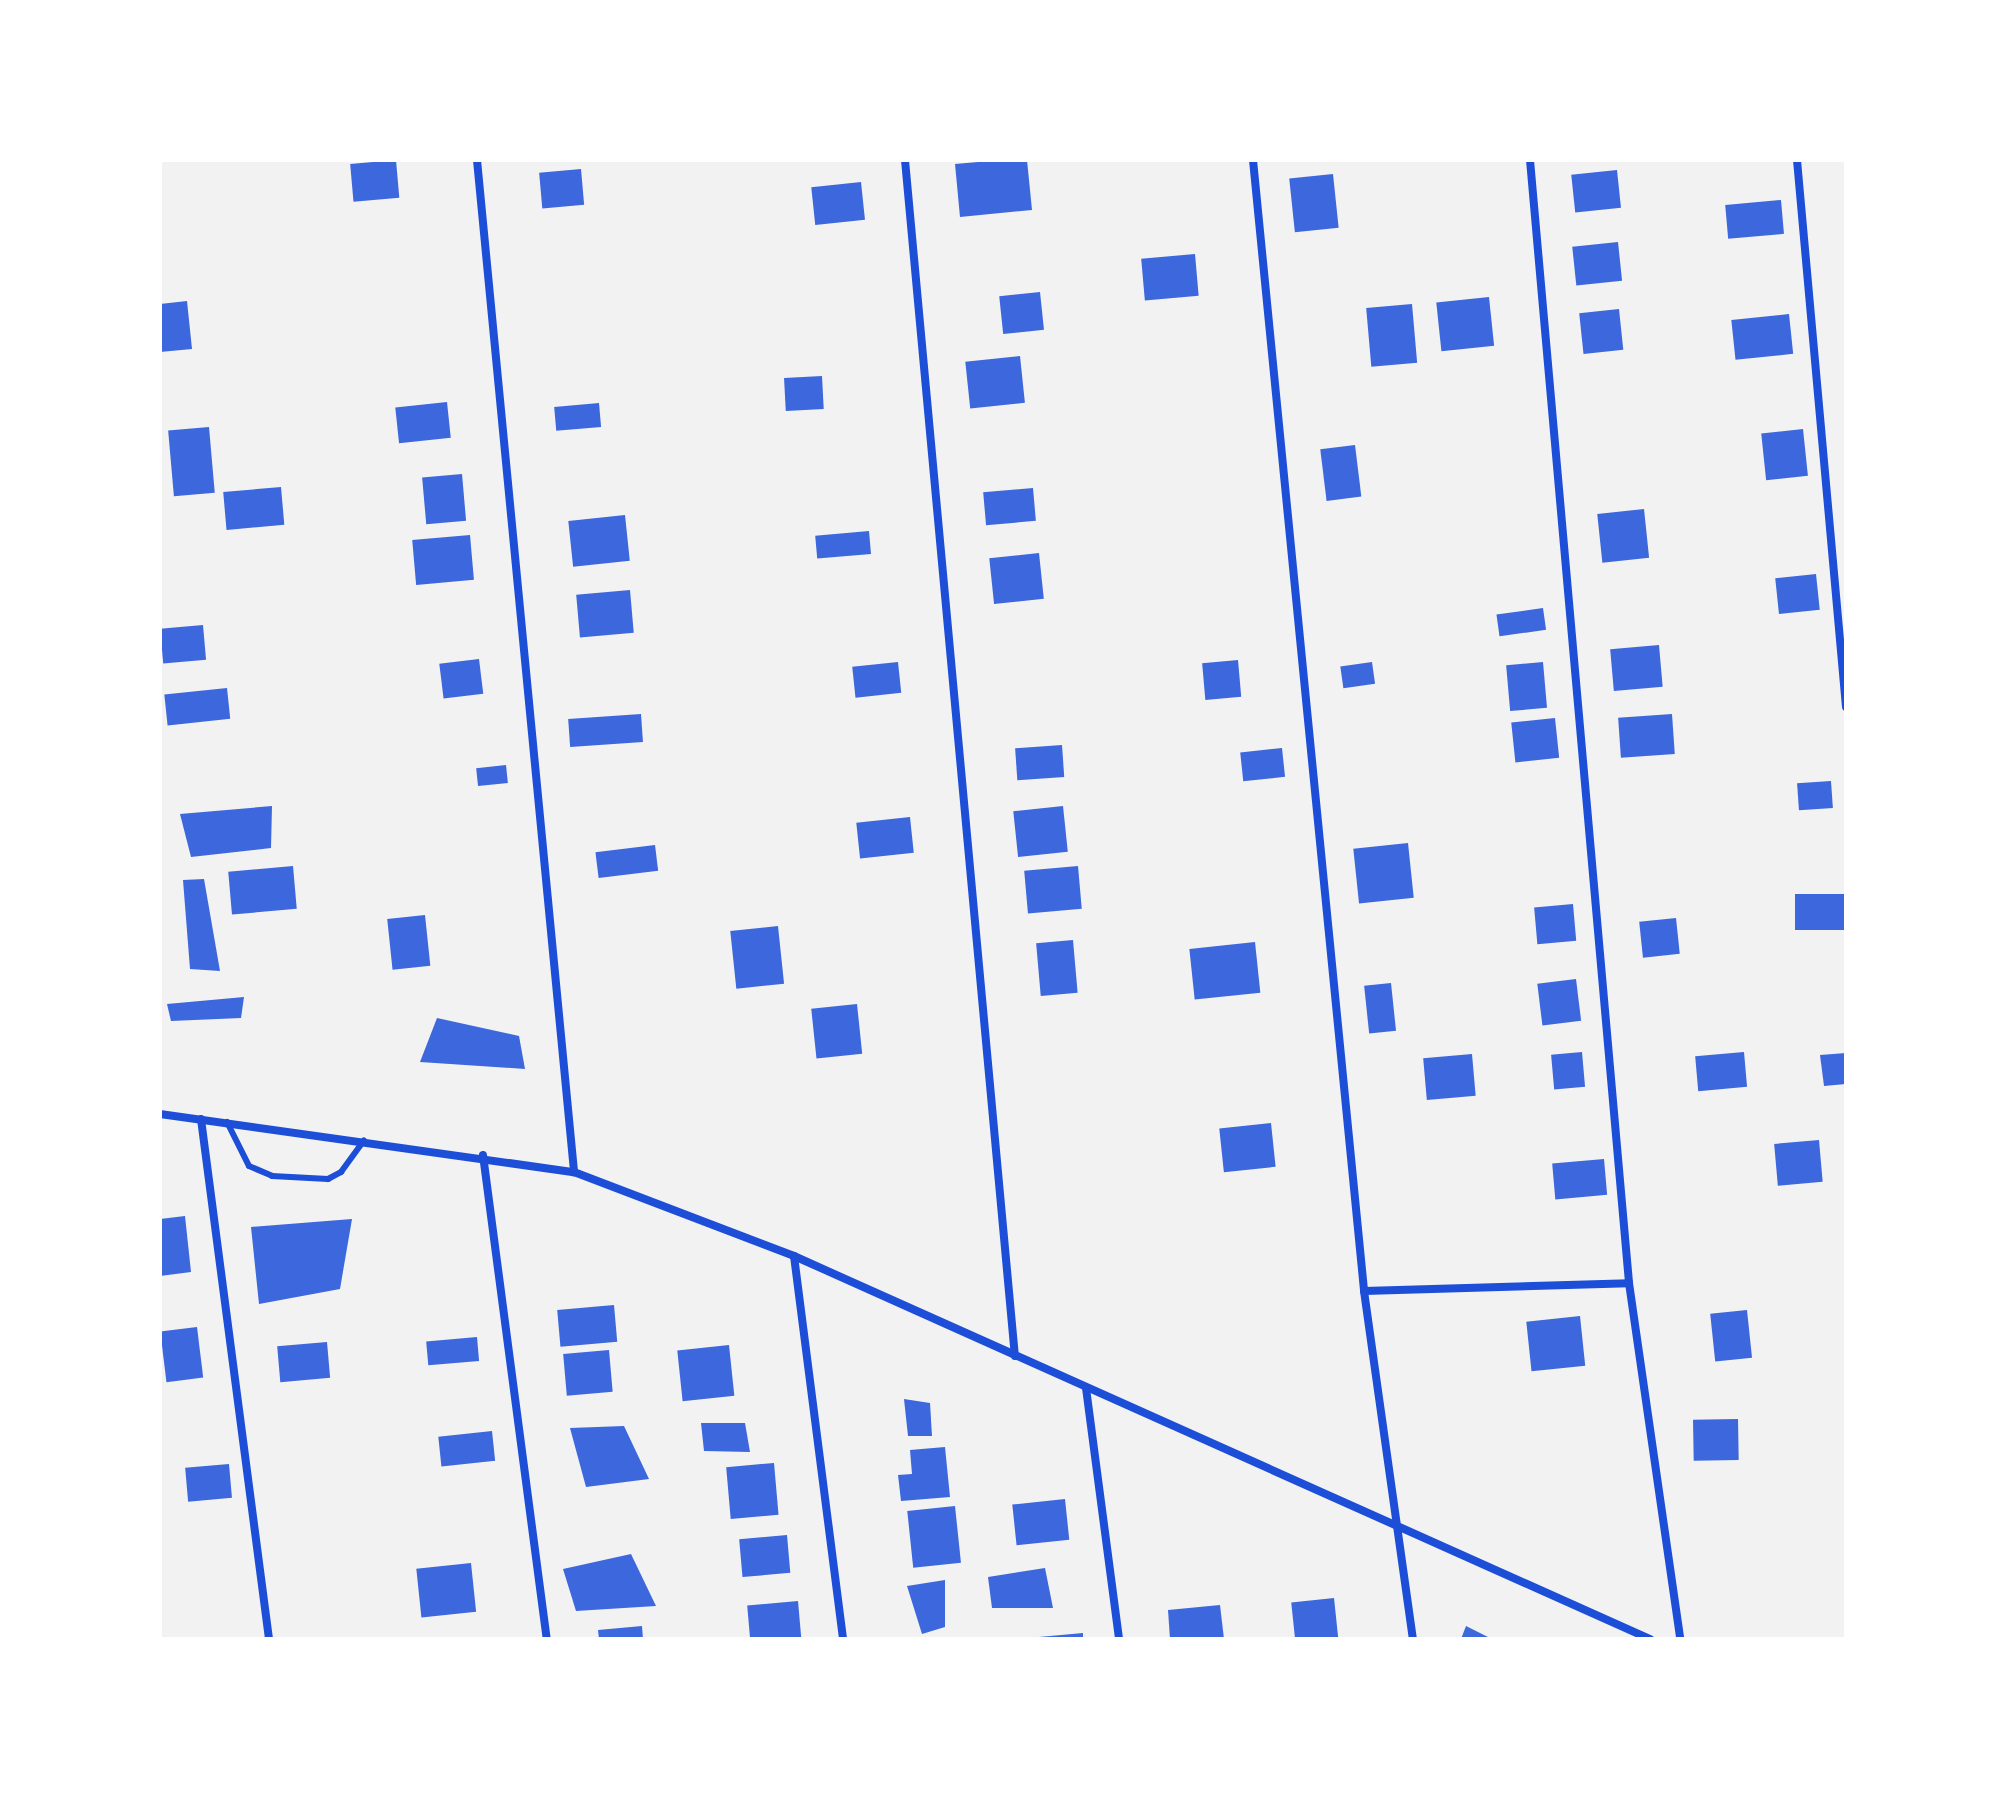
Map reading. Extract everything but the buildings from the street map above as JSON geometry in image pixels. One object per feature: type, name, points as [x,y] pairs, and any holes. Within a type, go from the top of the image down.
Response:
[{"type":"street","points":[[477,160],[574,1172]]},
{"type":"street","points":[[905,160],[1015,1356]]},
{"type":"street","points":[[1253,160],[1364,1291],[1413,1639]]},
{"type":"street","points":[[1530,160],[1629,1283],[1680,1639]]},
{"type":"street","points":[[1797,160],[1846,707]]},
{"type":"street","points":[[160,1114],[483,1155],[574,1172],[794,1256],[1399,1530],[1650,1639]]},
{"type":"street","points":[[201,1119],[269,1639]]},
{"type":"street","points":[[483,1155],[547,1639]]},
{"type":"street","points":[[794,1256],[843,1639]]},
{"type":"street","points":[[1364,1291],[1629,1283]]},
{"type":"street","points":[[1086,1388],[1119,1639]]},
{"type":"lane","points":[[227,1122],[249,1166],[272,1176],[328,1179],[341,1172],[364,1140]]}]
